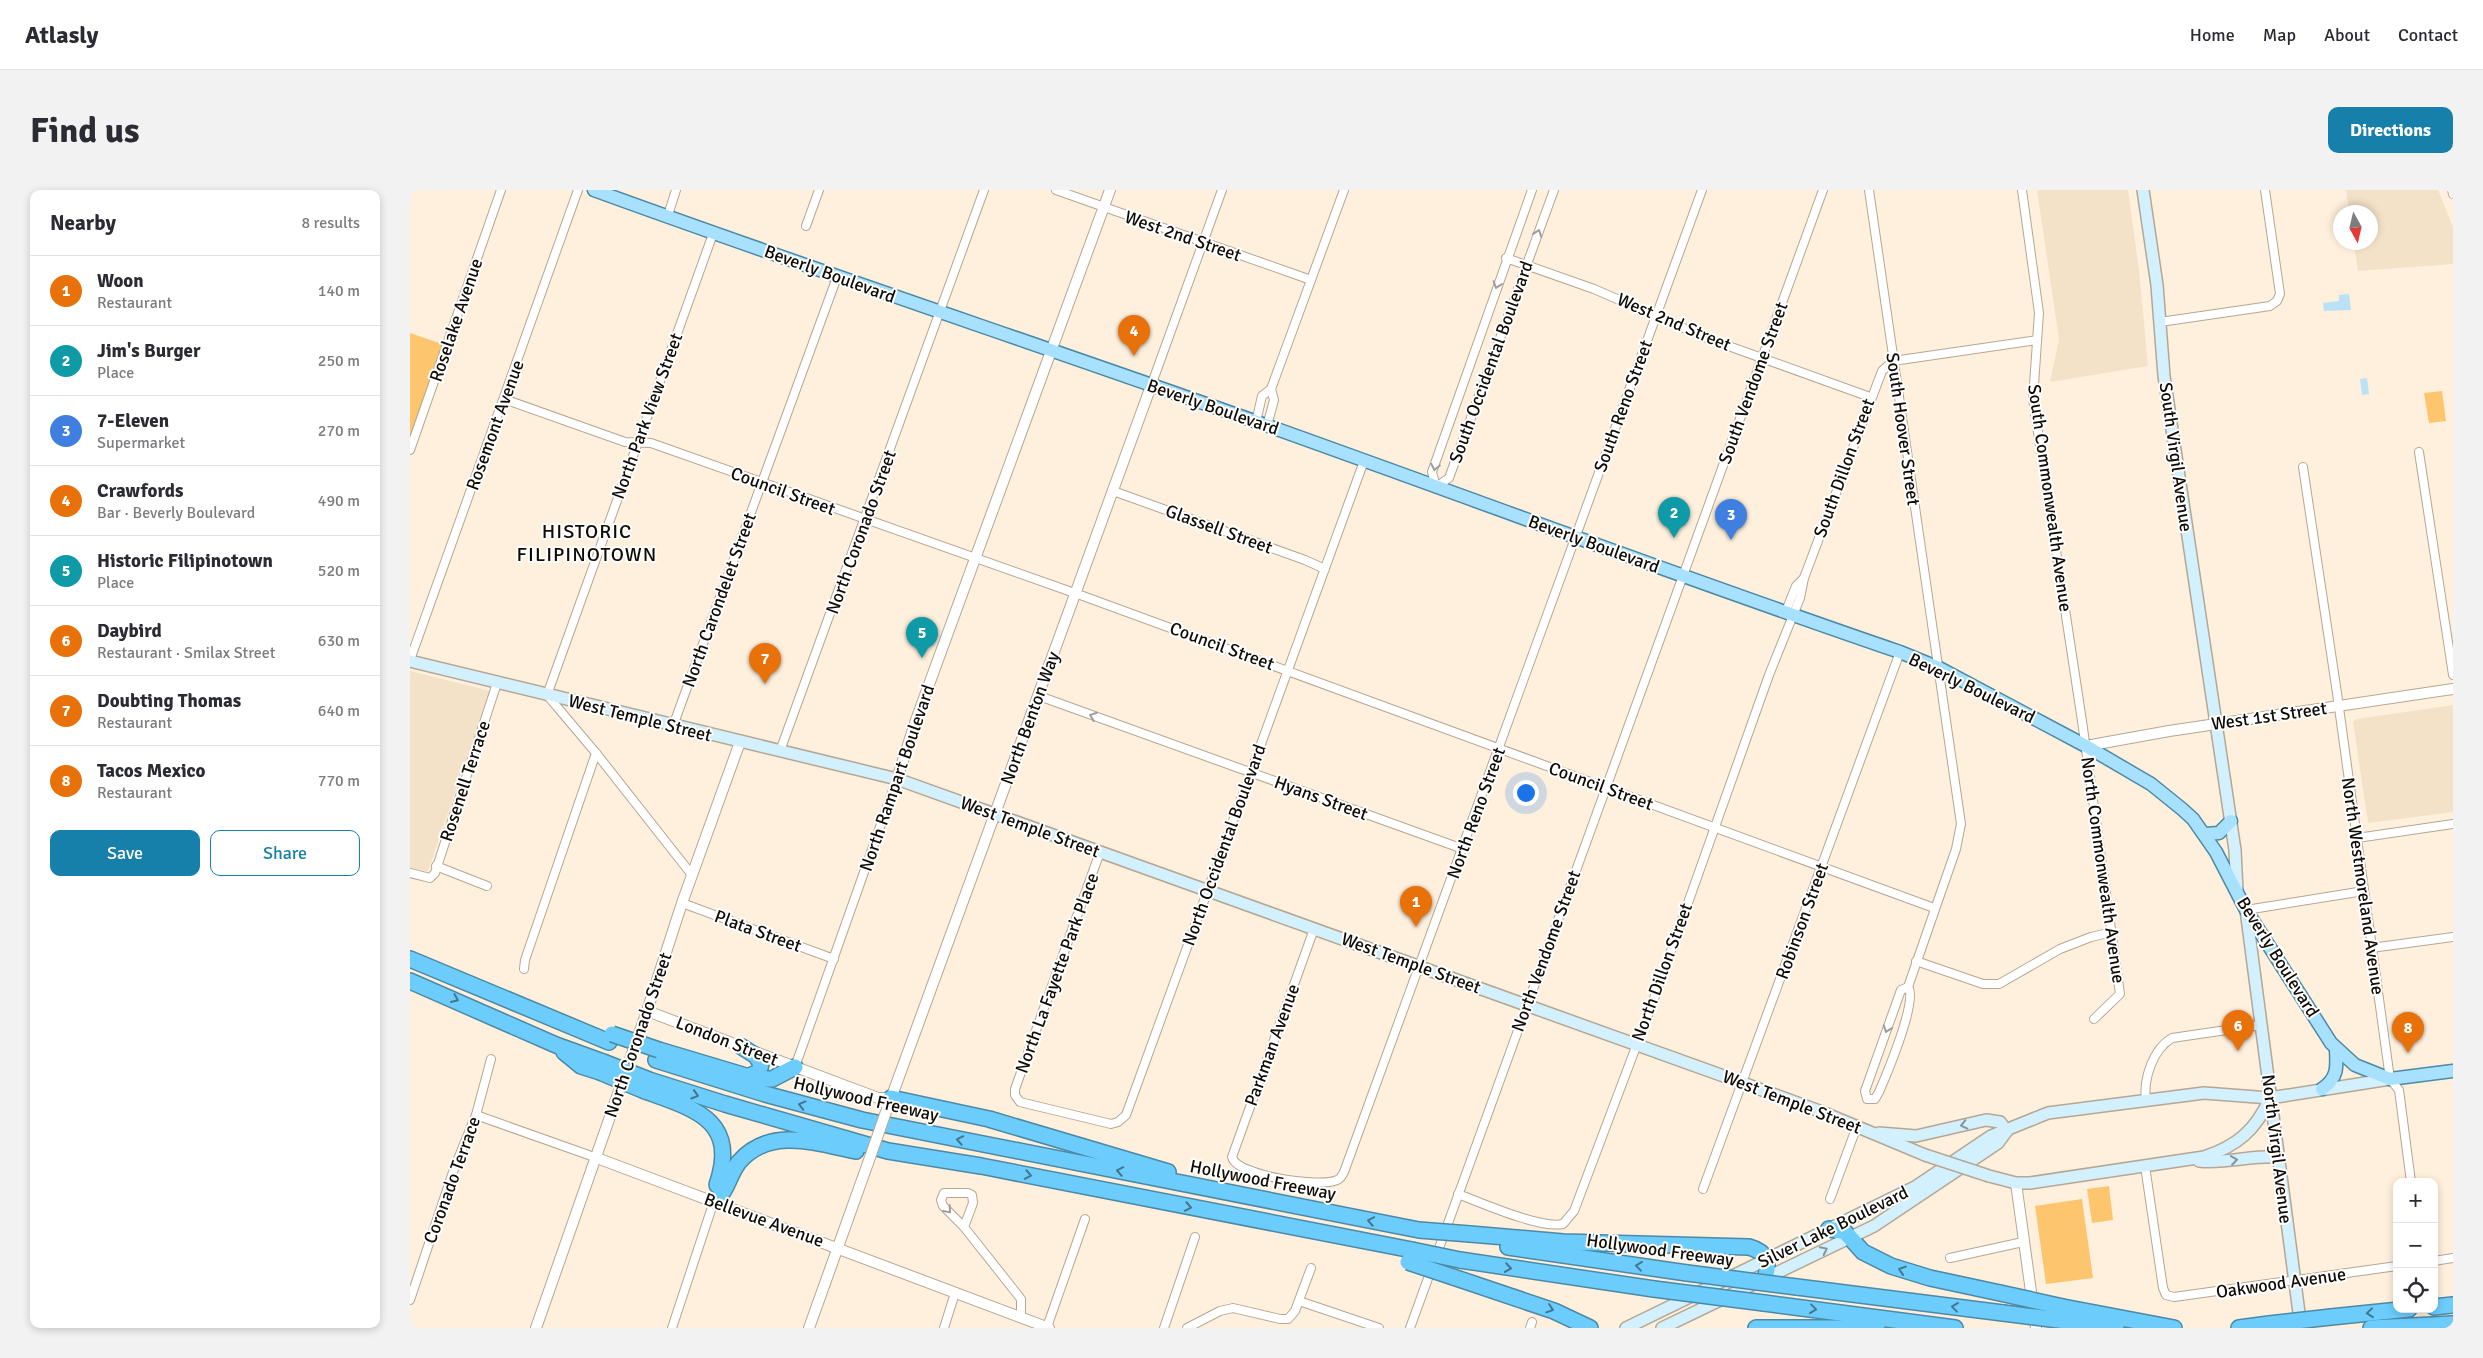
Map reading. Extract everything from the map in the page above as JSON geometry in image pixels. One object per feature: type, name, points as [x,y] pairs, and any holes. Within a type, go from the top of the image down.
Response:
[{"type":"highway","points":[[410,958],[523,1006],[657,1055],[747,1077],[772,1079],[795,1066]]},
{"type":"highway","points":[[410,981],[556,1045],[601,1067],[647,1085],[699,1113],[714,1126],[721,1140],[724,1159],[714,1194],[714,1202]]},
{"type":"highway","points":[[742,1047],[756,1056],[761,1064],[759,1072],[747,1077]]},
{"type":"highway","name":"Hollywood Freeway","points":[[657,1055],[765,1094],[862,1120],[1419,1230],[1687,1273],[2003,1313],[2064,1314],[2134,1328]]},
{"type":"highway","points":[[647,1085],[742,1109],[888,1151],[981,1166],[1334,1236],[1410,1256],[1460,1260],[1654,1289],[1955,1328]]},
{"type":"highway","points":[[889,1103],[990,1119],[1236,1194]]},
{"type":"highway","points":[[714,1202],[720,1197],[739,1162],[755,1149],[774,1141],[798,1139],[860,1152],[888,1151]]},
{"type":"highway","points":[[1829,1228],[1845,1232],[1863,1252],[1891,1266],[1930,1278],[2000,1293],[2064,1314],[2174,1328]]},
{"type":"highway","points":[[1469,1237],[1563,1242],[1740,1246],[1757,1249],[1767,1259],[1768,1269],[1765,1279]]},
{"type":"highway","points":[[1410,1256],[1453,1277],[1554,1310],[1590,1328]]},
{"type":"highway","points":[[2438,1307],[2453,1305]]},
{"type":"highway","points":[[2239,1328],[2393,1311]]},
{"type":"highway","points":[[2371,1328],[2453,1324]]},
{"type":"highway","points":[[1756,1328],[1877,1328]]},
{"type":"main road","name":"Beverly Boulevard","points":[[594,190],[714,231],[837,277],[1262,424],[1900,652],[1939,668],[2086,746],[2170,798],[2193,819],[2237,890],[2246,910],[2336,1050],[2356,1065],[2390,1079],[2453,1071]]},
{"type":"main road","name":"South Virgil Avenue","points":[[2143,190],[2160,322],[2164,376],[2216,724]]},
{"type":"main road","name":"West Temple Street","points":[[410,661],[897,779],[1743,1083],[1857,1126],[1925,1155],[2016,1183],[2190,1160],[2214,1153],[2243,1137],[2262,1117],[2270,1098]]},
{"type":"main road","points":[[2216,724],[2235,850],[2237,890]]},
{"type":"main road","points":[[2204,834],[2219,833],[2230,821]]},
{"type":"main road","name":"North Virgil Avenue","points":[[2246,910],[2301,1328]]},
{"type":"main road","points":[[2322,1089],[2333,1080],[2337,1073],[2336,1050]]},
{"type":"main road","points":[[2270,1098],[2390,1079]]},
{"type":"main road","name":"Silver Lake Boulevard","points":[[1626,1328],[1915,1187],[1991,1136],[2048,1113],[2204,1093],[2270,1098]]},
{"type":"main road","points":[[1874,1133],[1916,1136],[1986,1120],[2000,1122],[2007,1131]]},
{"type":"main road","name":"Silver Lake Boulevard","points":[[1662,1328],[1851,1237],[1906,1206],[1998,1143],[2007,1131]]},
{"type":"main road","points":[[2190,1160],[2216,1162],[2260,1157],[2279,1157]]},
{"type":"street","name":"Roselake Avenue","points":[[410,450],[501,190]]},
{"type":"street","name":"Rosemont Avenue","points":[[410,661],[578,190]]},
{"type":"street","points":[[668,215],[676,190]]},
{"type":"street","points":[[806,226],[819,190]]},
{"type":"street","name":"North Coronado Street","points":[[780,751],[984,190]]},
{"type":"street","name":"West 2nd Street","points":[[1056,190],[1311,280]]},
{"type":"street","name":"North Rampart Boulevard","points":[[795,1066],[975,559],[1110,190]]},
{"type":"street","points":[[1151,386],[1222,190]]},
{"type":"street","points":[[1262,424],[1274,400],[1272,390],[1344,190]]},
{"type":"street","name":"South Occidental Boulevard","points":[[1532,190],[1506,258],[1432,472],[1436,487],[1448,478],[1554,190]]},
{"type":"street","name":"South Reno Street","points":[[1575,537],[1702,190]]},
{"type":"street","name":"South Vendome Street","points":[[1684,575],[1824,190]]},
{"type":"street","name":"South Hoover Street","points":[[1869,190],[1891,339],[1892,362],[1939,668],[1960,833],[1908,987]]},
{"type":"street","name":"South Commonwealth Avenue","points":[[2022,190],[2038,300],[2033,398],[2086,746]]},
{"type":"street","points":[[2160,322],[2270,306],[2278,301],[2280,294],[2265,190]]},
{"type":"street","points":[[2452,190],[2453,194]]},
{"type":"street","name":"North Park View Street","points":[[548,695],[714,231]]},
{"type":"street","name":"West 2nd Street","points":[[1506,258],[1594,289],[1762,358],[1870,397]]},
{"type":"street","name":"North Carondelet Street","points":[[673,726],[837,277]]},
{"type":"street","points":[[1892,362],[2037,340]]},
{"type":"street","name":"South Dillon Street","points":[[1790,613],[1804,588],[1804,578],[1870,397],[1882,371],[1892,362]]},
{"type":"street","name":"North Benton Way","points":[[809,1328],[837,1246],[1151,386]]},
{"type":"street","points":[[1262,424],[1262,396],[1272,390]]},
{"type":"street","name":"Council Street","points":[[504,399],[625,442],[651,443],[1075,593],[1489,743],[1499,749],[1934,908]]},
{"type":"street","points":[[2419,452],[2453,675]]},
{"type":"street","name":"North Occidental Boulevard","points":[[1015,1095],[1020,1102],[1108,1124],[1122,1120],[1126,1115],[1364,461]]},
{"type":"street","name":"North Westmoreland Avenue","points":[[2303,467],[2390,1079],[2399,1090],[2410,1178]]},
{"type":"street","name":"Glassell Street","points":[[1113,491],[1305,560],[1325,569]]},
{"type":"street","name":"North Reno Street","points":[[1233,1161],[1239,1168],[1275,1178],[1331,1182],[1341,1177],[1420,966],[1575,537]]},
{"type":"street","name":"North Vendome Street","points":[[1410,1328],[1684,575]]},
{"type":"street","name":"North Dillon Street","points":[[1458,1194],[1540,1223],[1558,1225],[1567,1221],[1574,1211],[1636,1045],[1790,613]]},
{"type":"street","name":"Robinson Street","points":[[1704,1189],[1900,652]]},
{"type":"street","name":"Rosenell Terrace","points":[[410,873],[430,878],[435,873],[498,683]]},
{"type":"street","name":"West 1st Street","points":[[2086,746],[2216,724],[2453,690]]},
{"type":"street","points":[[548,695],[692,875]]},
{"type":"street","name":"Hyans Street","points":[[1039,696],[1463,848]]},
{"type":"street","name":"North Coronado Street","points":[[536,1328],[597,1158],[682,903],[740,742]]},
{"type":"street","name":"North Commonwealth Avenue","points":[[2086,746],[2120,994],[2094,1019]]},
{"type":"street","points":[[524,969],[525,960],[596,753]]},
{"type":"street","points":[[2357,838],[2453,824]]},
{"type":"street","name":"North La Fayette Park Place","points":[[1015,1095],[1100,852]]},
{"type":"street","points":[[436,866],[488,886]]},
{"type":"street","points":[[2246,910],[2364,891]]},
{"type":"street","name":"Plata Street","points":[[682,903],[834,959]]},
{"type":"street","name":"Parkman Avenue","points":[[1233,1161],[1232,1153],[1314,929]]},
{"type":"street","points":[[1916,961],[1983,984],[1999,984],[2060,949],[2091,937],[2112,932]]},
{"type":"street","points":[[2371,948],[2453,937]]},
{"type":"street","points":[[1908,987],[1911,996],[1909,1010],[1880,1092],[1875,1099],[1867,1099],[1865,1092],[1901,990],[1908,987]]},
{"type":"street","name":"London Street","points":[[647,1011],[889,1103]]},
{"type":"street","points":[[2146,1100],[2145,1085],[2157,1052],[2165,1042],[2172,1038],[2261,1025]]},
{"type":"street","name":"Coronado Terrace","points":[[410,1300],[454,1169],[476,1115],[491,1059]]},
{"type":"street","name":"Bellevue Avenue","points":[[476,1115],[837,1246],[1048,1328]]},
{"type":"street","points":[[1830,1199],[1857,1126]]},
{"type":"street","name":"Oakwood Avenue","points":[[2145,1166],[2163,1288],[2166,1295],[2174,1297],[2393,1267]]},
{"type":"street","points":[[2016,1183],[2036,1328]]},
{"type":"street","points":[[964,1227],[973,1203],[972,1195],[968,1192],[944,1193],[941,1200],[943,1206],[964,1227],[1021,1299],[1021,1317]]},
{"type":"street","points":[[672,1328],[714,1202]]},
{"type":"street","points":[[1048,1328],[1085,1219]]},
{"type":"street","points":[[1164,1328],[1195,1237]]},
{"type":"street","points":[[1950,1258],[2023,1242]]},
{"type":"street","points":[[2438,1260],[2453,1258]]},
{"type":"street","points":[[1188,1328],[1220,1311],[1233,1308],[1280,1320],[1288,1319],[1294,1314],[1300,1301],[1311,1268]]},
{"type":"street","points":[[944,1328],[955,1292]]},
{"type":"street","points":[[1300,1301],[1379,1328]]},
{"type":"shaded area","points":[[2037,190],[2128,190],[2139,270],[2148,366],[2050,382],[2059,339]]},
{"type":"shaded area","points":[[2346,190],[2438,190],[2453,227],[2453,264],[2358,271],[2355,250],[2378,250],[2378,205],[2348,205]]},
{"type":"shaded area","points":[[410,333],[445,345],[410,441]]},
{"type":"shaded area","points":[[2442,391],[2446,421],[2429,423],[2424,393]]},
{"type":"shaded area","points":[[410,671],[490,691],[428,871],[423,872],[410,868]]},
{"type":"shaded area","points":[[2453,705],[2453,812],[2368,823],[2353,722],[2357,719]]},
{"type":"shaded area","points":[[2109,1186],[2113,1220],[2092,1223],[2087,1189]]},
{"type":"shaded area","points":[[2082,1199],[2093,1278],[2046,1284],[2035,1206]]},
{"type":"water","points":[[2349,294],[2351,310],[2324,311],[2323,303],[2339,301],[2339,295]]},
{"type":"water","points":[[2367,378],[2369,394],[2362,395],[2360,379]]},
{"type":"place","name":"Crawfords","points":[[1134,356]]},
{"type":"place","name":"Jim's Burger","points":[[1674,538]]},
{"type":"place","name":"7-Eleven","points":[[1731,540]]},
{"type":"place","name":"Historic Filipinotown","points":[[922,658]]},
{"type":"place","name":"Doubting Thomas","points":[[765,684]]},
{"type":"place","name":"Woon","points":[[1416,927]]},
{"type":"place","name":"Daybird","points":[[2238,1051]]},
{"type":"place","name":"Tacos Mexico","points":[[2408,1053]]},
{"type":"district","name":"HISTORIC FILIPINOTOWN","points":[[587,542]]}]
